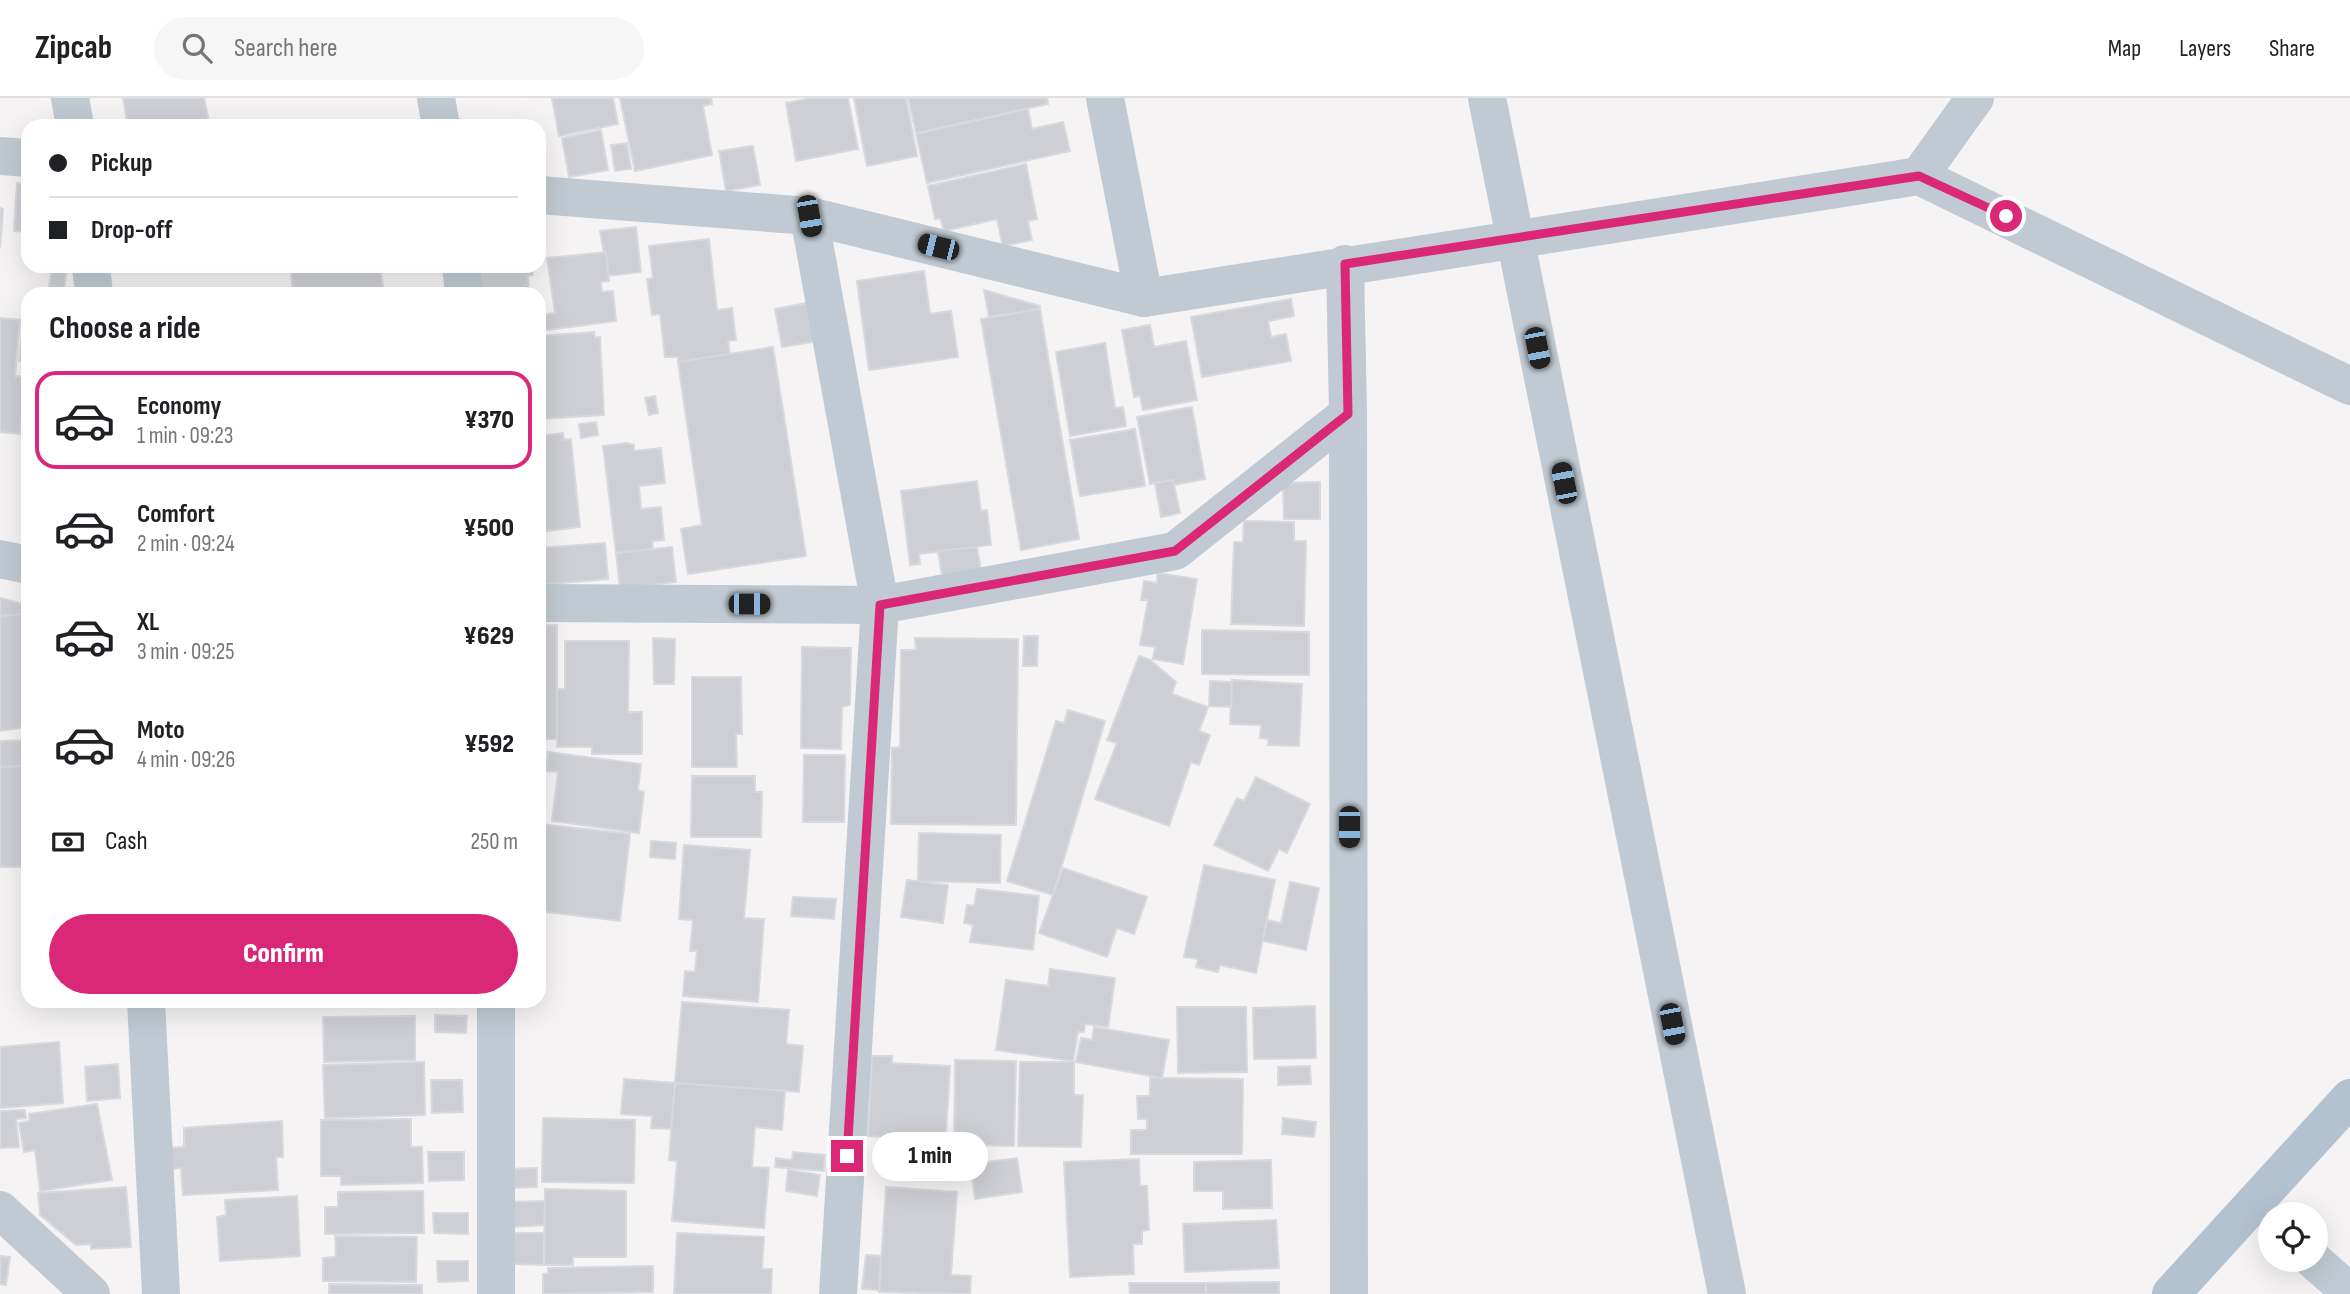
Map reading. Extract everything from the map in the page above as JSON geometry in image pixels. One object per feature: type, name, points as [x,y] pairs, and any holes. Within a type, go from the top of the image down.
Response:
[{"type":"main road","points":[[2271,1202],[2350,1098]]},
{"type":"main road","points":[[2171,1294],[2258,1218]]},
{"type":"street","points":[[70,98],[74,119]]},
{"type":"street","points":[[436,98],[440,119]]},
{"type":"street","points":[[1105,98],[1144,298]]},
{"type":"street","points":[[1486,98],[1727,1294]]},
{"type":"street","points":[[1919,176],[1975,98]]},
{"type":"street","points":[[0,156],[21,158]]},
{"type":"street","points":[[546,196],[809,216],[1144,298],[1345,264],[1516,240],[1919,176],[2350,386]]},
{"type":"street","points":[[809,216],[880,605],[838,1294]]},
{"type":"street","points":[[1345,264],[1348,414],[1349,1294]]},
{"type":"street","points":[[546,603],[880,605],[1175,551],[1348,414]]},
{"type":"street","points":[[0,559],[21,564]]},
{"type":"street","points":[[146,1008],[161,1294]]},
{"type":"street","points":[[495,1008],[496,1294]]},
{"type":"street","points":[[0,1210],[91,1294]]},
{"type":"street","points":[[2327,1272],[2350,1292]]},
{"type":"building","points":[[123,98],[204,98],[208,119],[127,119]]},
{"type":"building","points":[[552,98],[613,98],[618,124],[559,136]]},
{"type":"building","points":[[620,98],[711,98],[712,104],[703,106],[712,155],[635,171]]},
{"type":"building","points":[[811,98],[848,98],[858,149],[796,161],[786,103]]},
{"type":"building","points":[[854,98],[906,98],[917,156],[867,166]]},
{"type":"building","points":[[908,98],[1047,98],[1048,104],[916,133]]},
{"type":"building","points":[[1028,109],[1032,129],[1063,122],[1070,151],[927,183],[916,134]]},
{"type":"building","points":[[601,130],[608,170],[569,177],[562,138]]},
{"type":"building","points":[[627,143],[631,169],[615,171],[611,145]]},
{"type":"building","points":[[753,146],[760,185],[726,191],[719,151]]},
{"type":"building","points":[[1026,164],[1037,219],[1028,221],[1032,240],[1003,246],[997,219],[944,231],[940,218],[935,219],[928,186]]},
{"type":"building","points":[[17,183],[21,183],[21,232],[14,231]]},
{"type":"building","points":[[0,208],[3,209],[0,248]]},
{"type":"building","points":[[636,227],[641,272],[608,276],[600,231]]},
{"type":"building","points":[[709,239],[717,310],[732,308],[736,340],[728,341],[730,354],[678,362],[678,357],[665,357],[660,314],[652,315],[647,279],[653,278],[649,246]]},
{"type":"building","points":[[606,252],[609,281],[601,282],[602,292],[613,291],[616,321],[546,330],[546,314],[555,313],[547,258]]},
{"type":"building","points":[[924,271],[930,314],[951,311],[958,357],[869,370],[857,281]]},
{"type":"building","points":[[51,273],[66,273],[64,287],[49,287]]},
{"type":"building","points":[[291,273],[381,273],[383,287],[292,287]]},
{"type":"building","points":[[472,273],[533,273],[528,276],[529,287],[473,287]]},
{"type":"building","points":[[984,290],[1040,306],[1040,309],[989,317]]},
{"type":"building","points":[[1291,299],[1294,316],[1268,321],[1271,337],[1286,334],[1291,361],[1202,377],[1191,317]]},
{"type":"building","points":[[812,302],[818,341],[782,347],[775,309]]},
{"type":"building","points":[[1040,309],[1079,539],[1021,550],[981,319]]},
{"type":"building","points":[[0,318],[20,320],[15,376],[21,376],[21,426],[20,434],[0,432]]},
{"type":"building","points":[[1150,325],[1154,347],[1186,341],[1197,400],[1143,410],[1140,396],[1134,397],[1122,330]]},
{"type":"building","points":[[594,332],[595,338],[600,337],[604,415],[546,419],[546,335]]},
{"type":"building","points":[[1105,343],[1115,408],[1123,407],[1126,426],[1070,436],[1056,352]]},
{"type":"building","points":[[773,347],[806,556],[688,574],[681,529],[702,525],[678,362]]},
{"type":"building","points":[[655,396],[658,413],[649,415],[645,398]]},
{"type":"building","points":[[1192,407],[1205,479],[1174,485],[1173,480],[1150,484],[1137,417]]},
{"type":"building","points":[[596,422],[598,435],[581,438],[579,424]]},
{"type":"building","points":[[1135,429],[1145,486],[1080,496],[1070,440]]},
{"type":"building","points":[[563,433],[564,440],[571,439],[580,527],[546,531],[546,435]]},
{"type":"building","points":[[627,443],[634,445],[634,451],[661,448],[665,483],[639,486],[641,509],[661,507],[664,540],[652,541],[653,549],[616,553],[603,446]]},
{"type":"building","points":[[1173,480],[1180,513],[1161,517],[1155,483]]},
{"type":"building","points":[[977,481],[981,511],[987,510],[991,545],[919,554],[920,564],[910,565],[901,491]]},
{"type":"building","points":[[1320,482],[1320,519],[1284,519],[1283,483]]},
{"type":"building","points":[[1244,521],[1294,522],[1294,541],[1306,541],[1304,626],[1231,624],[1234,542],[1243,542]]},
{"type":"building","points":[[605,543],[608,579],[546,584],[546,547]]},
{"type":"building","points":[[672,547],[676,582],[620,589],[616,553]]},
{"type":"building","points":[[977,547],[983,583],[944,589],[938,551]]},
{"type":"building","points":[[1157,573],[1197,579],[1183,664],[1153,659],[1155,647],[1140,645],[1148,600],[1141,600],[1144,581],[1157,583]]},
{"type":"building","points":[[0,598],[21,603],[21,614],[0,616]]},
{"type":"building","points":[[21,614],[21,728],[0,731],[0,616]]},
{"type":"building","points":[[546,625],[557,625],[557,739],[546,739]]},
{"type":"building","points":[[1202,630],[1309,632],[1309,675],[1202,674]]},
{"type":"building","points":[[1024,636],[1038,636],[1037,666],[1023,666]]},
{"type":"building","points":[[653,638],[675,639],[674,684],[654,684]]},
{"type":"building","points":[[915,638],[1018,639],[1016,825],[891,824],[892,748],[900,747],[901,650],[916,650]]},
{"type":"building","points":[[565,641],[629,641],[628,712],[642,712],[642,754],[592,754],[592,747],[557,747],[557,689],[565,689]]},
{"type":"building","points":[[802,647],[851,648],[850,705],[842,707],[841,749],[801,748]]},
{"type":"building","points":[[1139,656],[1150,660],[1176,682],[1172,694],[1208,707],[1199,731],[1210,735],[1199,765],[1191,762],[1169,826],[1095,799],[1117,743],[1107,740]]},
{"type":"building","points":[[692,677],[741,677],[742,734],[736,734],[737,767],[692,767]]},
{"type":"building","points":[[1232,680],[1302,684],[1299,746],[1268,745],[1268,739],[1260,738],[1261,725],[1230,724]]},
{"type":"building","points":[[1210,681],[1232,682],[1231,707],[1209,706]]},
{"type":"building","points":[[1068,710],[1105,721],[1053,895],[1007,881],[1056,721],[1064,723]]},
{"type":"building","points":[[21,740],[21,766],[0,767],[0,741]]},
{"type":"building","points":[[548,752],[641,764],[638,790],[644,792],[639,833],[552,821],[558,772],[546,771]]},
{"type":"building","points":[[804,755],[845,755],[844,822],[803,822]]},
{"type":"building","points":[[21,766],[21,867],[0,867],[0,767]]},
{"type":"building","points":[[692,776],[755,776],[755,792],[762,792],[761,837],[691,837]]},
{"type":"building","points":[[1256,777],[1310,804],[1287,853],[1279,849],[1268,871],[1214,845],[1237,798],[1244,801]]},
{"type":"building","points":[[546,825],[630,834],[620,921],[546,912]]},
{"type":"building","points":[[919,833],[1001,835],[1000,883],[918,881]]},
{"type":"building","points":[[651,841],[676,843],[675,859],[650,857]]},
{"type":"building","points":[[684,845],[750,850],[744,918],[764,919],[758,1002],[683,996],[685,971],[695,972],[697,951],[690,951],[693,920],[679,919]]},
{"type":"building","points":[[1204,865],[1275,880],[1256,973],[1220,965],[1218,972],[1196,967],[1198,959],[1184,957]]},
{"type":"building","points":[[1063,868],[1147,897],[1134,934],[1117,928],[1107,957],[1039,933]]},
{"type":"building","points":[[907,880],[948,885],[943,923],[901,917]]},
{"type":"building","points":[[1290,882],[1319,888],[1306,950],[1263,941],[1267,920],[1281,923]]},
{"type":"building","points":[[977,889],[1039,896],[1033,950],[970,942],[973,925],[964,923],[967,905],[974,906]]},
{"type":"building","points":[[793,897],[836,899],[834,919],[791,916]]},
{"type":"building","points":[[1050,969],[1115,978],[1108,1027],[1085,1024],[1084,1032],[1078,1032],[1073,1061],[996,1050],[1006,980],[1048,986]]},
{"type":"building","points":[[682,1002],[789,1010],[786,1044],[803,1046],[799,1092],[675,1083]]},
{"type":"building","points":[[1315,1006],[1316,1058],[1254,1059],[1253,1008]]},
{"type":"building","points":[[1177,1007],[1246,1007],[1247,1072],[1178,1073]]},
{"type":"building","points":[[435,1015],[467,1016],[466,1033],[435,1032]]},
{"type":"building","points":[[415,1016],[415,1060],[324,1062],[323,1017]]},
{"type":"building","points":[[1094,1027],[1169,1040],[1162,1078],[1076,1062],[1081,1038],[1092,1040]]},
{"type":"building","points":[[59,1042],[63,1103],[0,1108],[0,1047]]},
{"type":"building","points":[[872,1056],[892,1056],[892,1063],[950,1066],[946,1135],[922,1134],[922,1139],[868,1136]]},
{"type":"building","points":[[955,1060],[1016,1061],[1014,1146],[954,1145]]},
{"type":"building","points":[[424,1062],[425,1115],[325,1118],[323,1065]]},
{"type":"building","points":[[1020,1062],[1074,1062],[1074,1095],[1083,1095],[1081,1147],[1018,1146]]},
{"type":"building","points":[[118,1064],[120,1098],[87,1101],[85,1067]]},
{"type":"building","points":[[1310,1066],[1311,1084],[1278,1085],[1278,1067]]},
{"type":"building","points":[[1150,1078],[1243,1079],[1242,1154],[1131,1154],[1131,1130],[1147,1130],[1147,1119],[1138,1119],[1137,1096],[1150,1096]]},
{"type":"building","points":[[624,1079],[675,1083],[671,1129],[651,1128],[652,1116],[621,1114]]},
{"type":"building","points":[[431,1080],[462,1080],[463,1112],[432,1113]]},
{"type":"building","points":[[675,1083],[785,1091],[782,1130],[755,1127],[752,1167],[769,1168],[764,1228],[672,1221],[677,1161],[669,1160]]},
{"type":"building","points":[[97,1104],[112,1180],[40,1191],[35,1150],[24,1152],[19,1123],[30,1121],[29,1114]]},
{"type":"building","points":[[25,1110],[26,1118],[16,1119],[19,1147],[0,1148],[0,1111]]},
{"type":"building","points":[[543,1118],[635,1120],[634,1183],[542,1182]]},
{"type":"building","points":[[1283,1118],[1316,1122],[1314,1137],[1282,1134]]},
{"type":"building","points":[[411,1119],[411,1147],[422,1147],[423,1183],[341,1185],[341,1176],[321,1176],[321,1120]]},
{"type":"building","points":[[282,1121],[283,1157],[276,1157],[278,1190],[183,1195],[181,1168],[169,1169],[168,1148],[184,1147],[184,1128]]},
{"type":"building","points":[[428,1152],[464,1152],[464,1180],[429,1181]]},
{"type":"building","points":[[793,1152],[825,1155],[824,1171],[775,1167],[776,1158],[792,1160]]},
{"type":"building","points":[[1017,1158],[1022,1192],[975,1199],[970,1164]]},
{"type":"building","points":[[1139,1159],[1140,1186],[1147,1186],[1149,1230],[1142,1231],[1142,1244],[1133,1244],[1134,1274],[1070,1277],[1064,1162]]},
{"type":"building","points":[[1271,1160],[1272,1208],[1223,1209],[1223,1191],[1194,1191],[1194,1162]]},
{"type":"building","points":[[537,1168],[537,1187],[512,1188],[510,1169]]},
{"type":"building","points":[[788,1170],[820,1175],[817,1196],[786,1191]]},
{"type":"building","points":[[126,1187],[131,1247],[91,1249],[91,1244],[76,1245],[40,1215],[38,1193]]},
{"type":"building","points":[[886,1187],[957,1192],[951,1275],[971,1276],[970,1294],[879,1292]]},
{"type":"building","points":[[545,1189],[626,1191],[626,1257],[573,1257],[573,1265],[544,1265]]},
{"type":"building","points":[[423,1191],[424,1233],[325,1234],[325,1207],[338,1207],[338,1192]]},
{"type":"building","points":[[297,1196],[300,1256],[220,1261],[217,1217],[226,1215],[225,1200]]},
{"type":"building","points":[[545,1201],[544,1225],[512,1227],[511,1202]]},
{"type":"building","points":[[433,1213],[468,1213],[468,1234],[434,1233]]},
{"type":"building","points":[[1276,1220],[1279,1268],[1185,1272],[1183,1224]]},
{"type":"building","points":[[513,1233],[544,1233],[544,1265],[514,1264]]},
{"type":"building","points":[[677,1233],[764,1237],[762,1269],[772,1269],[771,1294],[674,1294]]},
{"type":"building","points":[[335,1236],[417,1237],[416,1282],[323,1281],[323,1258],[336,1257]]},
{"type":"building","points":[[866,1255],[881,1256],[879,1290],[862,1289]]},
{"type":"building","points":[[0,1256],[10,1257],[6,1285],[0,1284]]},
{"type":"building","points":[[437,1261],[468,1261],[468,1281],[438,1282]]},
{"type":"building","points":[[653,1266],[653,1292],[543,1294],[543,1274],[548,1274],[548,1268]]},
{"type":"building","points":[[1279,1282],[1279,1294],[1206,1294],[1206,1283]]},
{"type":"building","points":[[1129,1283],[1206,1283],[1206,1294],[1130,1294]]},
{"type":"building","points":[[329,1284],[422,1285],[422,1294],[329,1294]]},
{"type":"route","points":[[847,1156],[880,605],[1175,551],[1348,414],[1345,264],[1516,240],[1919,176],[2006,216]]}]
